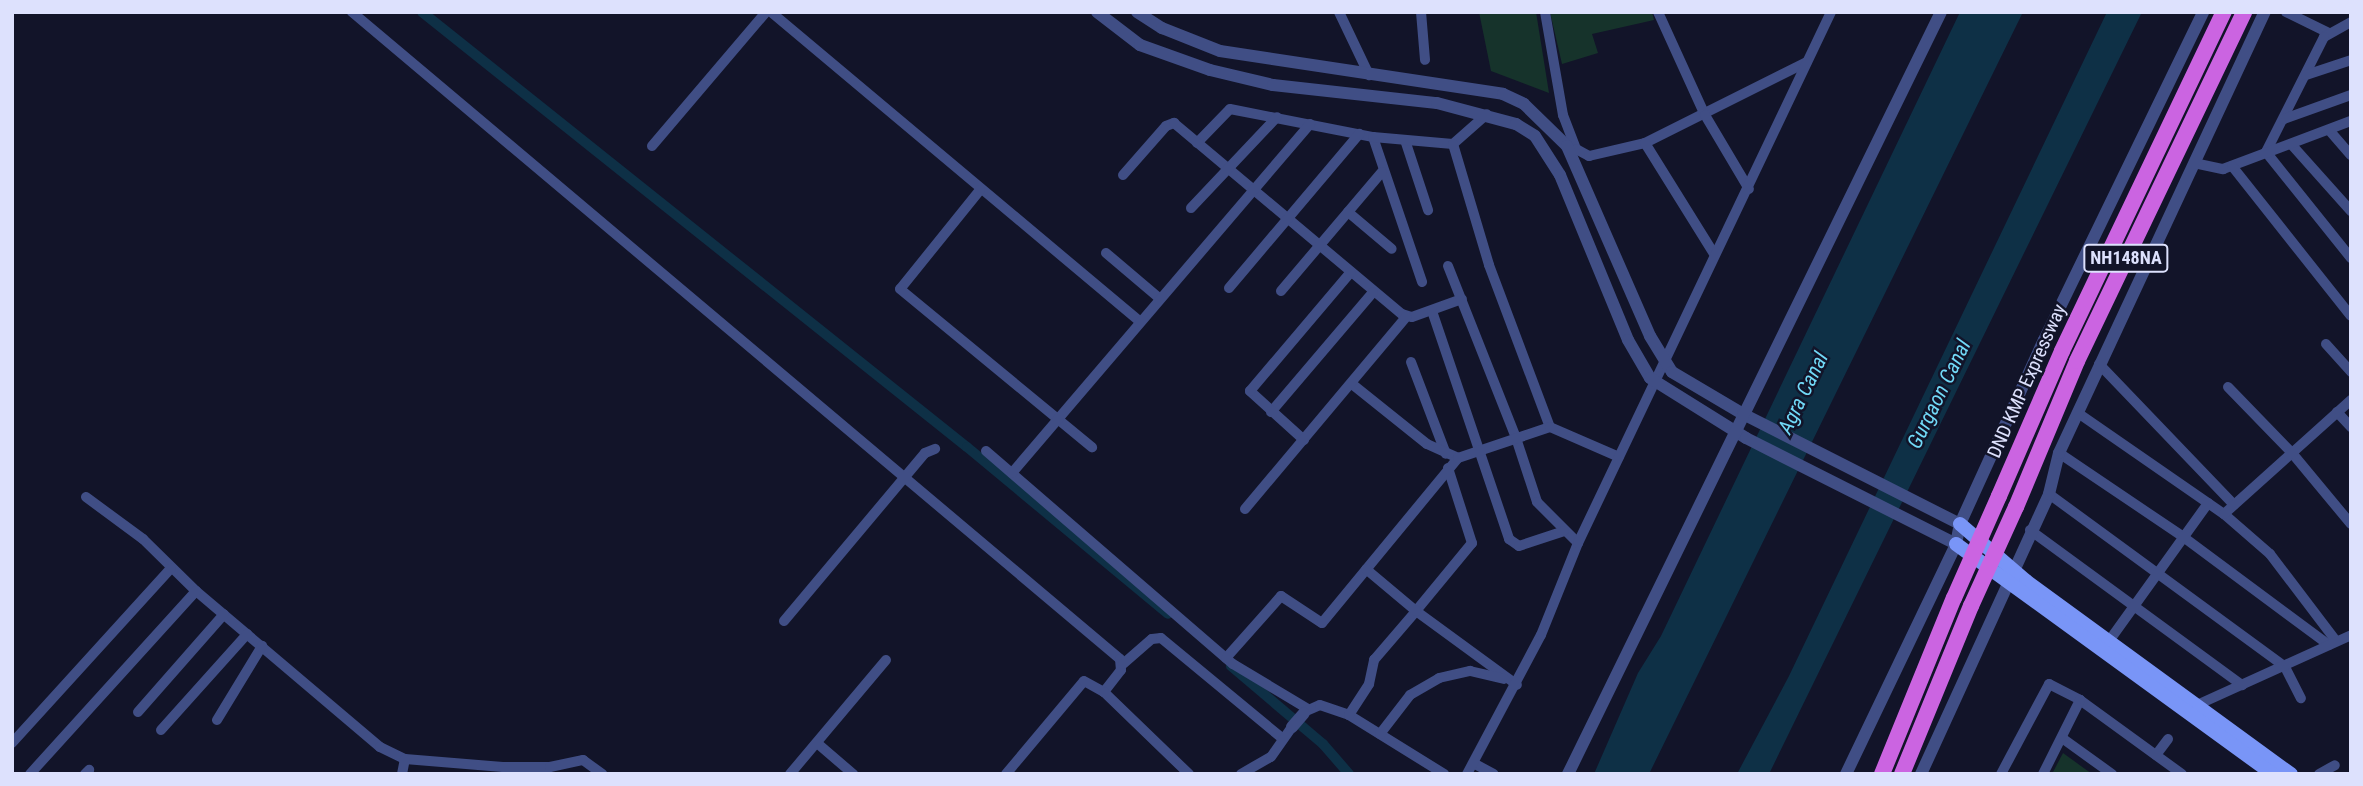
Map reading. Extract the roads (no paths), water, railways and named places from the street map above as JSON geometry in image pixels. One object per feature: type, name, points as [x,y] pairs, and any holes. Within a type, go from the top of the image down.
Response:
[{"type":"highway","name":"DND KMP Expressway","points":[[1882,774],[1954,598],[2068,339],[2224,12]]},
{"type":"highway","name":"DND KMP Expressway","points":[[1902,774],[2077,361],[2244,12]]},
{"type":"main road","points":[[1960,524],[2010,573],[2103,653],[2273,774]]},
{"type":"main road","points":[[1956,544],[2010,573],[2109,641],[2291,774]]},
{"type":"street","points":[[352,12],[905,475],[1123,664]]},
{"type":"street","points":[[652,146],[768,12],[1139,321]]},
{"type":"street","points":[[1097,12],[1140,45],[1210,70],[1273,85],[1437,103],[1487,114],[1516,124],[1548,152],[1628,340],[1655,382],[1741,435],[1911,518],[1956,544]]},
{"type":"street","points":[[1137,12],[1172,33],[1220,51],[1503,94],[1532,109],[1556,131],[1575,161],[1663,361],[1682,381],[1960,524]]},
{"type":"street","points":[[1339,12],[1369,75]]},
{"type":"street","points":[[1421,12],[1425,60]]},
{"type":"street","points":[[1545,12],[1563,116],[1576,149],[1589,156],[1645,143],[1808,62]]},
{"type":"street","points":[[1658,12],[1705,115],[1749,189]]},
{"type":"street","points":[[1467,774],[1475,764],[1663,361],[1714,254],[1749,189],[1832,12]]},
{"type":"street","points":[[1567,774],[1741,435],[1743,414],[1941,12]]},
{"type":"street","points":[[1846,774],[1956,544],[1960,524],[2203,12]]},
{"type":"street","points":[[1921,774],[2029,530],[2049,494],[2059,453],[2099,364],[2265,12]]},
{"type":"street","points":[[2286,12],[2328,33]]},
{"type":"street","points":[[2266,152],[2328,33],[2351,22]]},
{"type":"street","points":[[2306,75],[2351,60]]},
{"type":"street","points":[[2284,119],[2351,95]]},
{"type":"street","points":[[1197,143],[1230,109],[1373,137],[1453,144],[1487,114]]},
{"type":"street","points":[[1191,208],[1277,117]]},
{"type":"street","points":[[2194,163],[2214,169],[2232,166],[2351,121]]},
{"type":"street","points":[[1123,175],[1171,122],[1285,220],[1406,317]]},
{"type":"street","points":[[1012,473],[1055,418],[1310,124]]},
{"type":"street","points":[[2329,130],[2351,155]]},
{"type":"street","points":[[1229,288],[1359,134]]},
{"type":"street","points":[[1373,137],[1382,172],[1422,282]]},
{"type":"street","points":[[1405,140],[1428,210]]},
{"type":"street","points":[[1645,143],[1714,254]]},
{"type":"street","points":[[1453,144],[1489,265],[1549,426]]},
{"type":"street","points":[[2291,144],[2351,211]]},
{"type":"street","points":[[2266,152],[2351,258]]},
{"type":"street","points":[[2232,166],[2351,316]]},
{"type":"street","points":[[1281,291],[1382,172]]},
{"type":"street","points":[[980,190],[900,289],[1092,447]]},
{"type":"street","points":[[1348,212],[1392,249]]},
{"type":"street","points":[[1106,253],[1159,298]]},
{"type":"street","points":[[1448,266],[1517,438],[1540,508],[1578,543]]},
{"type":"street","points":[[1304,440],[1252,395],[1253,386],[1350,273]]},
{"type":"street","points":[[1271,412],[1373,292]]},
{"type":"street","points":[[1245,509],[1406,317],[1432,312],[1462,299]]},
{"type":"street","points":[[1432,312],[1513,544],[1532,544],[1564,531]]},
{"type":"street","points":[[2326,344],[2351,372]]},
{"type":"street","points":[[1411,362],[1446,454]]},
{"type":"street","points":[[2099,364],[2234,505]]},
{"type":"street","points":[[1352,384],[1446,454],[1458,458]]},
{"type":"street","points":[[2228,387],[2292,453],[2351,524]]},
{"type":"street","points":[[2224,514],[2351,400]]},
{"type":"street","points":[[2337,412],[2351,426]]},
{"type":"street","points":[[2078,413],[2224,514],[2276,559],[2333,643]]},
{"type":"street","points":[[1226,658],[1278,597],[1288,598],[1322,623],[1458,458],[1549,426],[1619,457]]},
{"type":"street","points":[[784,621],[905,475],[925,453],[935,449]]},
{"type":"street","points":[[986,451],[1226,658],[1306,711]]},
{"type":"street","points":[[2059,453],[2333,643]]},
{"type":"street","points":[[1349,715],[1369,684],[1374,660],[1472,543],[1448,468]]},
{"type":"street","points":[[2049,494],[2285,667],[2301,698]]},
{"type":"street","points":[[86,497],[143,539],[196,591],[361,732],[405,759],[540,768],[583,760],[602,774]]},
{"type":"street","points":[[2109,641],[2208,503]]},
{"type":"street","points":[[2029,530],[2242,685]]},
{"type":"street","points":[[12,743],[171,568]]},
{"type":"street","points":[[1366,569],[1416,611],[1513,682]]},
{"type":"street","points":[[30,774],[196,591]]},
{"type":"street","points":[[138,712],[223,614]]},
{"type":"street","points":[[161,730],[247,634]]},
{"type":"street","points":[[2197,705],[2351,635]]},
{"type":"street","points":[[1104,692],[1123,664],[1153,639],[1161,638],[1283,740]]},
{"type":"street","points":[[217,720],[262,646]]},
{"type":"street","points":[[790,774],[886,660]]},
{"type":"street","points":[[1380,734],[1410,695],[1439,678],[1470,671],[1513,682]]},
{"type":"street","points":[[1006,774],[1081,684],[1088,681],[1104,692],[1189,774]]},
{"type":"street","points":[[2001,774],[2043,689],[2049,684],[2080,700],[2180,773]]},
{"type":"street","points":[[2043,774],[2080,700]]},
{"type":"street","points":[[1241,774],[1271,757],[1306,711],[1325,706],[1349,715],[1444,774]]},
{"type":"street","points":[[2062,737],[2112,774]]},
{"type":"street","points":[[2156,755],[2168,739]]},
{"type":"street","points":[[817,743],[853,774]]},
{"type":"street","points":[[402,774],[405,759]]},
{"type":"street","points":[[1475,764],[1494,774]]},
{"type":"street","points":[[2319,774],[2335,765]]},
{"type":"water","name":"Agra Canal","points":[[1960,12],[2023,12],[1649,774],[1594,774],[1638,673],[1661,636]]},
{"type":"water","name":"Gurgaon Canal","points":[[2107,12],[2142,12],[1769,774],[1737,774],[1789,676]]},
{"type":"waterway","points":[[422,12],[967,447],[1168,614]]},
{"type":"waterway","points":[[1231,666],[1323,744],[1349,774]]}]
